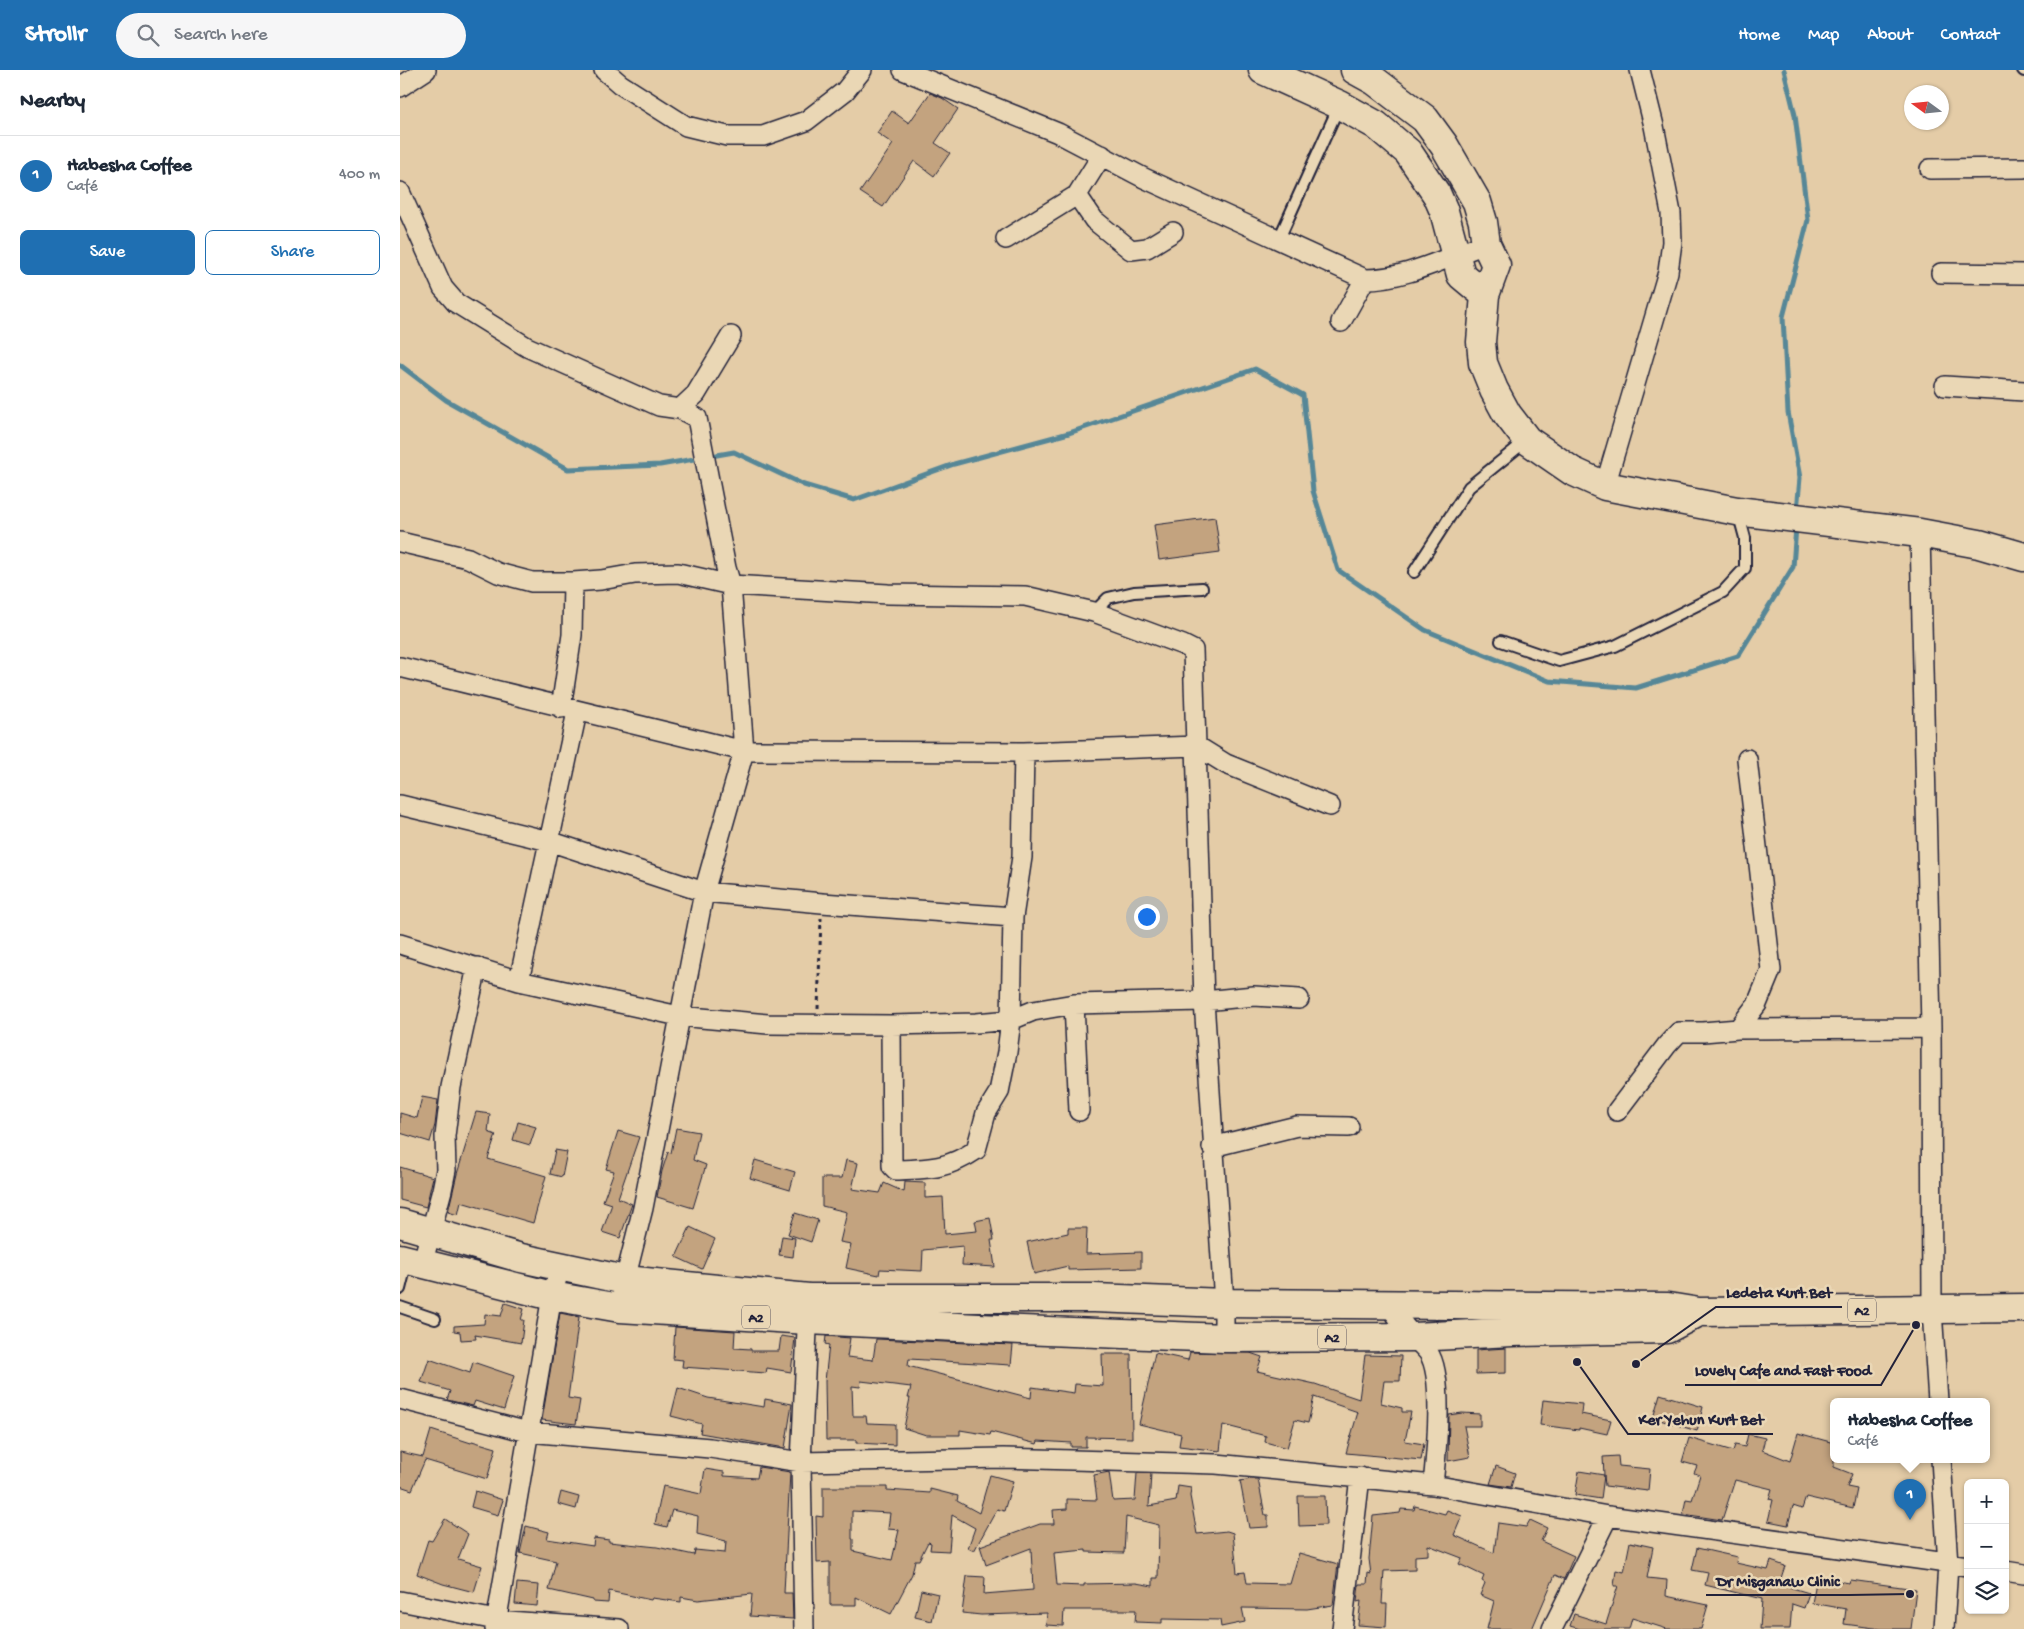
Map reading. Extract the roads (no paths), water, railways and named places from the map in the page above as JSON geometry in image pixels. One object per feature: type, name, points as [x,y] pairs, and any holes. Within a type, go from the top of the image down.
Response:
[{"type":"main road","points":[[1263,70],[1340,105],[1376,125],[1408,152],[1437,195],[1450,229],[1461,274],[1485,295]]},
{"type":"main road","points":[[1355,70],[1375,81],[1425,119],[1461,172],[1477,202],[1483,222],[1486,244],[1496,265],[1485,295],[1480,342],[1483,363],[1494,390],[1507,414],[1527,440],[1572,471],[1605,486],[1737,512],[1920,533],[1979,544],[2024,557]]},
{"type":"main road","name":"A2","points":[[400,1223],[521,1258],[625,1280],[808,1309],[961,1326],[1224,1338],[1414,1337],[1511,1319],[1668,1308],[1699,1312],[2024,1308]]},
{"type":"main road","name":"A2","points":[[410,1261],[511,1284],[552,1296],[620,1308],[808,1309],[961,1298],[1094,1298],[1224,1303],[1389,1305],[1511,1319]]},
{"type":"main road","points":[[961,1298],[961,1326]]},
{"type":"street","points":[[400,87],[426,70]]},
{"type":"street","points":[[604,70],[620,84],[686,126],[727,136],[763,136],[806,120],[845,91],[862,70]]},
{"type":"street","points":[[903,70],[1058,133],[1144,178],[1278,241],[1365,279],[1384,279],[1486,244]]},
{"type":"street","points":[[1605,486],[1668,272],[1672,242],[1671,213],[1654,126],[1640,70]]},
{"type":"street","points":[[1006,239],[1077,195],[1102,155]]},
{"type":"street","points":[[1930,169],[2024,168]]},
{"type":"street","points":[[400,192],[443,288],[456,303],[527,347],[659,406],[680,409],[697,418],[726,568],[731,585],[744,751],[704,892],[678,1016],[643,1208],[620,1308]]},
{"type":"street","points":[[1077,195],[1094,220],[1131,250],[1147,248],[1173,232]]},
{"type":"street","points":[[1941,273],[2024,274]]},
{"type":"street","points":[[1341,322],[1365,279]]},
{"type":"street","points":[[680,409],[696,394],[731,336]]},
{"type":"street","points":[[1945,386],[2024,391]]},
{"type":"street","points":[[1920,533],[1931,1028],[1932,1310],[1938,1398]]},
{"type":"street","points":[[400,542],[468,558],[498,573],[532,582],[573,582],[601,580],[635,574],[678,573],[731,585],[888,594],[1025,596],[1094,612],[1192,650],[1197,746],[1204,1001],[1212,1147],[1224,1303],[1224,1338]]},
{"type":"street","points":[[519,981],[549,841],[569,710],[573,582]]},
{"type":"street","points":[[400,667],[569,710],[744,751],[1024,752],[1197,746],[1226,764],[1330,806]]},
{"type":"street","points":[[891,1025],[892,1166],[896,1170],[938,1168],[963,1159],[976,1150],[986,1113],[998,1092],[1007,1052],[1011,1020],[1013,917],[1022,857],[1024,752]]},
{"type":"street","points":[[1738,1028],[1757,1004],[1771,970],[1747,759]]},
{"type":"street","points":[[400,805],[549,841],[704,892],[1013,917]]},
{"type":"street","points":[[400,944],[519,981],[678,1016],[768,1024],[891,1025],[1011,1020],[1033,1011],[1074,1004],[1204,1001],[1254,996],[1299,999]]},
{"type":"street","points":[[410,1261],[430,1232],[442,1190],[446,1170],[445,1136],[451,1087],[477,967]]},
{"type":"street","points":[[1074,1004],[1080,1111]]},
{"type":"street","points":[[1617,1111],[1679,1032],[1703,1032],[1738,1028],[1931,1028]]},
{"type":"street","points":[[1212,1147],[1297,1126],[1349,1127]]},
{"type":"street","points":[[495,1624],[552,1296],[560,1266]]},
{"type":"street","points":[[1389,1305],[1429,1353],[1436,1386],[1438,1427],[1433,1485]]},
{"type":"street","points":[[804,1629],[800,1462],[808,1309]]},
{"type":"street","points":[[400,1399],[528,1432],[710,1448],[800,1462],[1003,1458],[1216,1464],[1360,1477],[1433,1485],[1608,1516],[1964,1566]]},
{"type":"street","points":[[1941,1463],[1948,1564],[1944,1629]]},
{"type":"street","points":[[1342,1629],[1360,1477]]},
{"type":"street","points":[[1552,1629],[1608,1516]]},
{"type":"street","points":[[2009,1572],[2024,1574]]},
{"type":"street","points":[[400,1600],[495,1624],[619,1629]]},
{"type":"lane","points":[[1278,241],[1340,105]]},
{"type":"lane","points":[[1414,572],[1469,487],[1527,440]]},
{"type":"lane","points":[[1501,641],[1558,661],[1614,646],[1723,592],[1745,568],[1746,538],[1737,512]]},
{"type":"lane","points":[[1094,612],[1108,598],[1134,592],[1202,588]]},
{"type":"lane","points":[[400,1289],[410,1261]]},
{"type":"lane","points":[[400,1307],[435,1320]]},
{"type":"waterway","points":[[1784,70],[1795,115],[1808,220],[1783,317],[1788,412],[1800,478],[1797,511]]},
{"type":"waterway","points":[[400,365],[446,400],[568,469],[660,465],[734,452],[804,485],[854,500],[954,464],[1069,433],[1255,369],[1303,395],[1313,491],[1338,570],[1425,630],[1549,681],[1636,688],[1738,656],[1793,567],[1796,527]]},
{"type":"place","name":"Lovely Cafe and Fast Food","points":[[1916,1325]]},
{"type":"place","name":"Ker Yehun Kurt Bet","points":[[1577,1362]]},
{"type":"place","name":"Ledeta Kurt Bet","points":[[1636,1364]]},
{"type":"place","name":"Habesha Coffee","points":[[1910,1520]]},
{"type":"place","name":"Dr Misganaw Clinic","points":[[1910,1594]]}]
